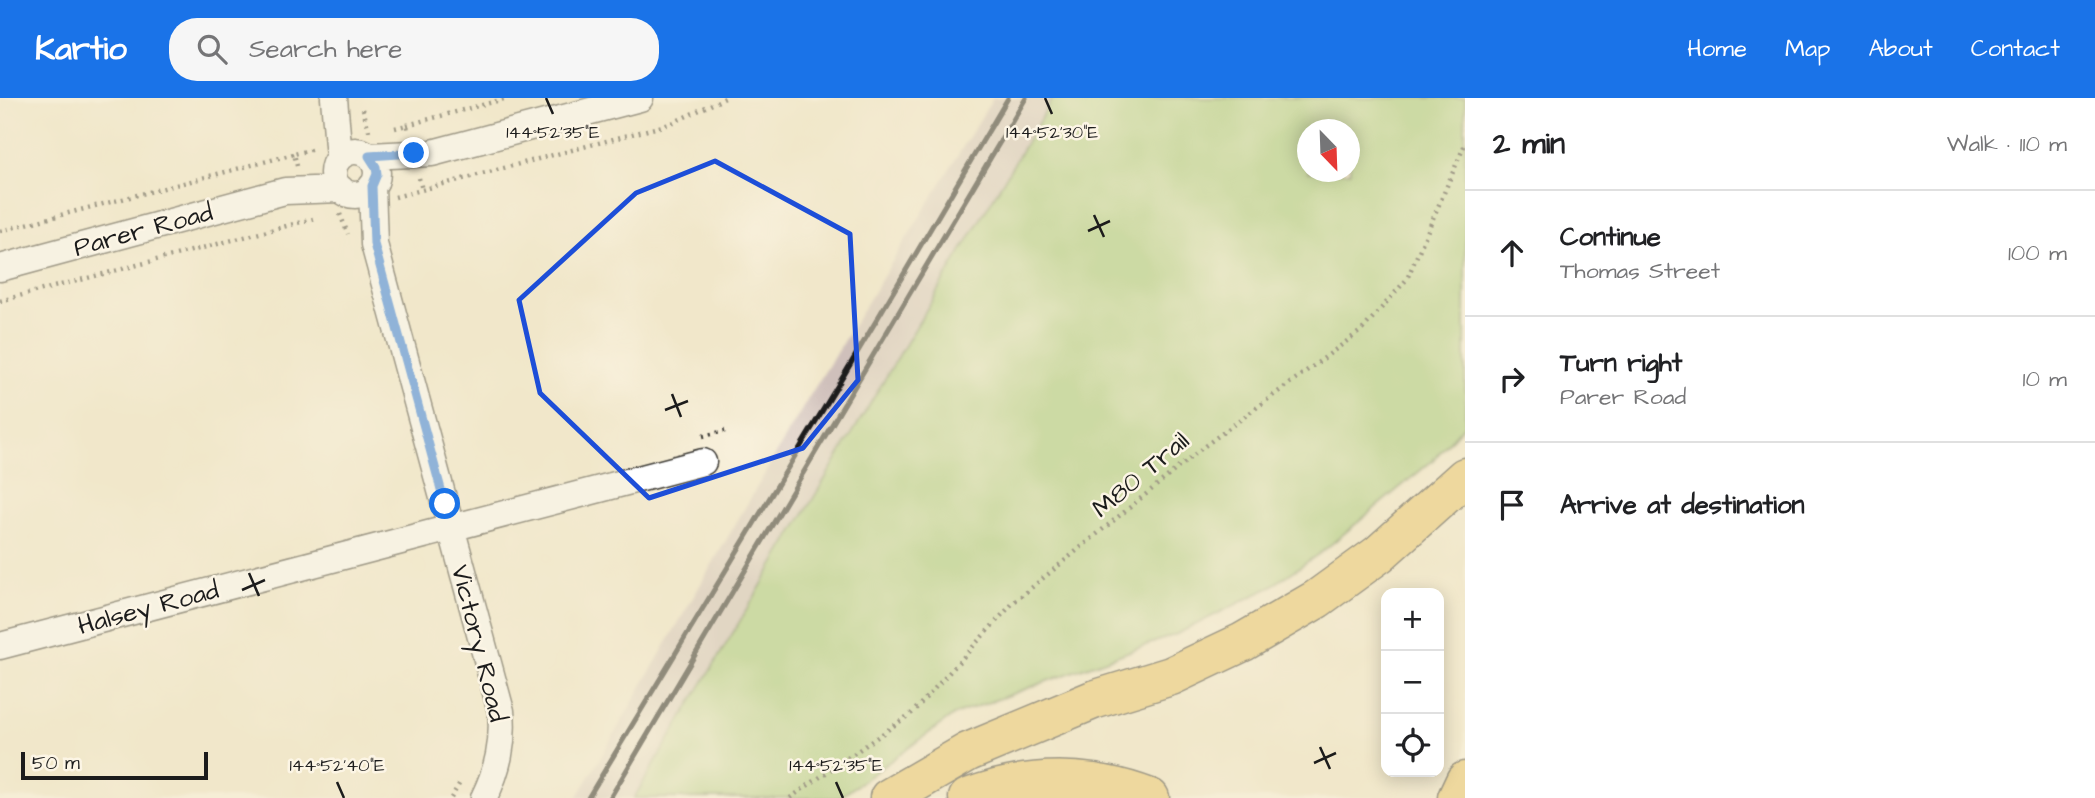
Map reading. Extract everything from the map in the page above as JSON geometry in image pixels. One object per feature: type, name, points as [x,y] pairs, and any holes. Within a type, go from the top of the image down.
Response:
[{"type":"highway","points":[[889,798],[968,752],[1093,700],[1171,676],[1243,642],[1317,599],[1378,554],[1465,477]]},
{"type":"highway","points":[[968,798],[1014,784],[1057,780],[1098,783],[1150,798]]},
{"type":"highway","points":[[1458,798],[1465,781]]},
{"type":"street","name":"Victory Road","points":[[334,98],[501,711],[500,758],[484,798]]},
{"type":"street","name":"Parer Road","points":[[0,268],[640,98]]},
{"type":"street","name":"Halsey Road","points":[[0,646],[703,462]]},
{"type":"path","points":[[407,125],[508,98]]},
{"type":"path","points":[[422,190],[670,124],[725,98]]},
{"type":"path","name":"M80 Trail","points":[[790,798],[912,713],[1014,602],[1206,445],[1362,330],[1407,279],[1465,144]]},
{"type":"path","points":[[0,231],[294,154]]},
{"type":"path","points":[[0,301],[313,219]]},
{"type":"path","points":[[451,798],[465,774]]},
{"type":"highlighted area","points":[[715,161],[850,234],[858,380],[803,448],[649,498],[540,393],[519,300],[636,193]]},
{"type":"shaded area","points":[[993,98],[1053,98],[634,798],[577,798],[809,397]]},
{"type":"green space","points":[[1053,98],[1465,98],[1465,424],[1432,461],[1323,551],[1269,588],[1177,634],[954,715],[839,798],[634,798]]},
{"type":"railway","points":[[588,798],[1008,98]]},
{"type":"railway","points":[[610,798],[1026,98]]},
{"type":"route","points":[[414,153],[369,156],[377,174],[372,186],[374,244],[445,504]]}]
